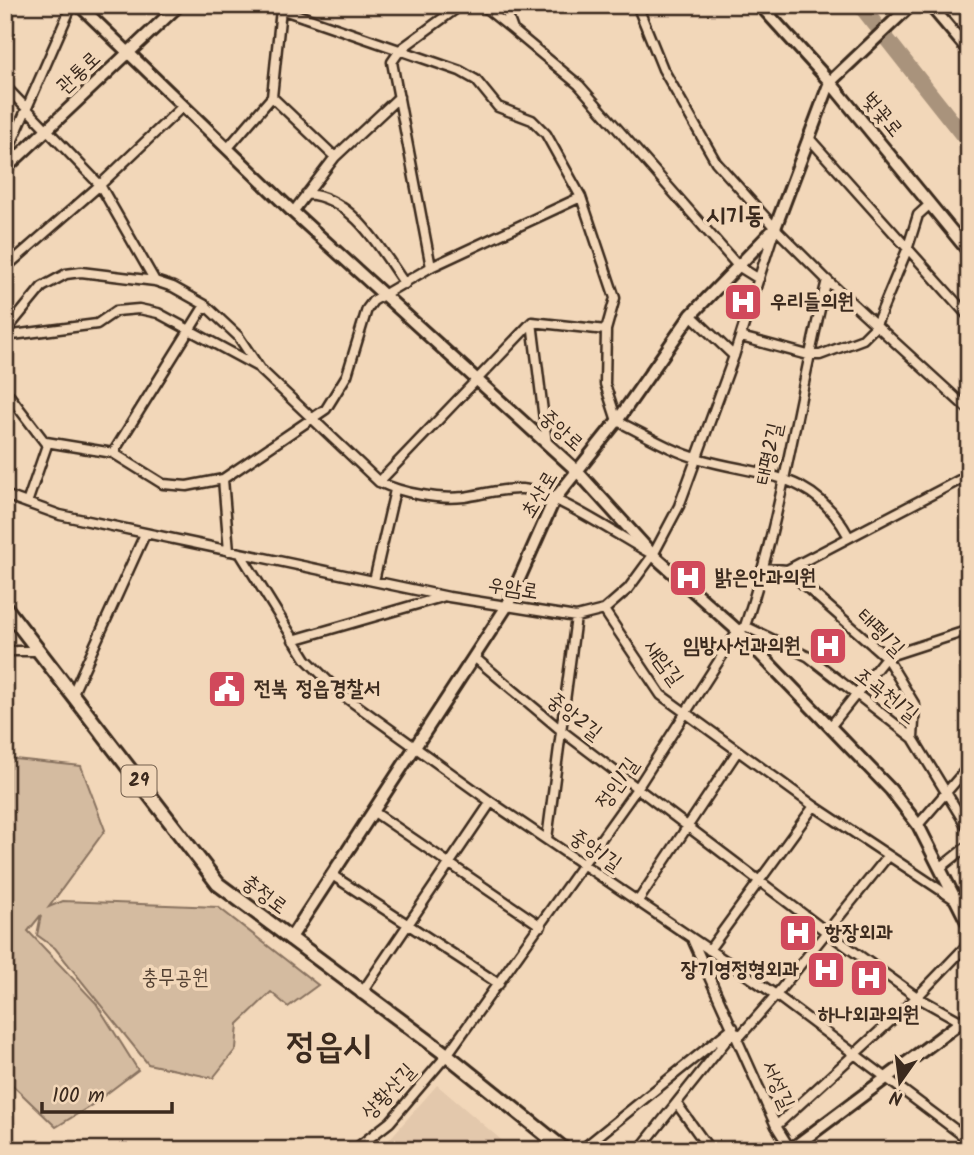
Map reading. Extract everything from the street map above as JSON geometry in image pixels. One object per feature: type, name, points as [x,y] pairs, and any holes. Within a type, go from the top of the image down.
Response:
[{"type":"main road","name":"충정로","points":[[5,607],[218,884],[361,994],[447,1055],[565,1150]]},
{"type":"street","points":[[5,158],[72,5]]},
{"type":"street","name":"중앙로","points":[[79,5],[293,212],[577,471],[653,555],[741,629],[891,790],[918,825],[969,926]]},
{"type":"street","name":"관통로","points":[[5,169],[179,5]]},
{"type":"street","points":[[269,5],[284,7],[460,71],[476,80],[498,107],[532,120],[546,134],[581,197],[615,298],[606,330],[605,384],[617,421],[698,458],[783,477],[835,510],[849,537]]},
{"type":"street","points":[[431,267],[392,62],[401,49],[461,5]]},
{"type":"street","points":[[482,5],[579,85],[738,266],[759,279]]},
{"type":"street","points":[[504,5],[513,30]]},
{"type":"street","points":[[637,5],[663,69],[716,162],[775,228],[827,280],[875,327],[969,410]]},
{"type":"street","name":"벚꽃로","points":[[760,5],[830,82],[969,252]]},
{"type":"street","points":[[830,82],[911,5]]},
{"type":"street","points":[[930,5],[969,51]]},
{"type":"street","points":[[227,149],[272,97],[284,7]]},
{"type":"street","name":"초산로","points":[[290,939],[508,606],[554,500],[617,421],[691,315],[775,228],[830,82]]},
{"type":"street","points":[[5,86],[100,185],[155,281]]},
{"type":"street","points":[[272,97],[335,157]]},
{"type":"street","points":[[293,212],[335,157],[399,97]]},
{"type":"street","points":[[5,268],[100,185],[182,107]]},
{"type":"street","points":[[808,136],[969,317]]},
{"type":"street","points":[[306,194],[324,195],[350,212],[379,246],[405,284]]},
{"type":"street","points":[[5,390],[46,442],[113,453],[163,484],[187,486],[223,479],[326,409],[348,374],[367,309],[384,294],[431,267],[581,197]]},
{"type":"street","points":[[741,337],[808,355],[820,355],[863,339],[875,327],[907,250],[918,215],[929,205]]},
{"type":"street","name":"우암로","points":[[5,495],[60,515],[446,596],[576,617],[604,610],[628,589],[653,555],[679,506],[741,337],[775,228]]},
{"type":"street","points":[[5,334],[42,287],[66,274],[81,272],[155,281],[205,305],[238,336],[260,369],[379,482],[395,490],[461,497],[496,489],[525,489],[554,500],[653,555]]},
{"type":"street","name":"태평2길","points":[[741,629],[764,568],[808,355],[827,280]]},
{"type":"street","points":[[113,453],[205,305]]},
{"type":"street","points":[[5,334],[97,324],[116,311],[127,309],[158,313],[260,369]]},
{"type":"street","points":[[691,315],[734,356]]},
{"type":"street","points":[[532,322],[606,330]]},
{"type":"street","points":[[379,482],[532,322]]},
{"type":"street","points":[[532,322],[547,444]]},
{"type":"street","points":[[27,503],[46,442]]},
{"type":"street","points":[[764,568],[787,570],[969,475]]},
{"type":"street","points":[[223,479],[229,551]]},
{"type":"street","points":[[374,581],[395,490]]},
{"type":"street","points":[[73,693],[145,534]]},
{"type":"street","name":"중앙1길","points":[[240,553],[306,659],[341,694],[491,802],[776,995],[969,1140]]},
{"type":"street","name":"태평1길","points":[[787,570],[886,657],[915,705],[913,738]]},
{"type":"street","points":[[293,640],[446,596]]},
{"type":"street","name":"새암길","points":[[604,610],[661,695],[814,806],[969,909]]},
{"type":"street","points":[[547,839],[576,617]]},
{"type":"street","name":"조곡천1길","points":[[741,629],[809,657],[913,738],[969,830]]},
{"type":"street","name":"정인1길","points":[[447,1055],[638,787],[741,629]]},
{"type":"street","points":[[830,727],[886,657],[969,630]]},
{"type":"street","points":[[6,650],[40,651]]},
{"type":"street","name":"중앙2길","points":[[474,657],[562,731],[762,880],[828,933],[917,997],[966,1021]]},
{"type":"street","points":[[638,901],[737,752]]},
{"type":"street","points":[[918,825],[969,766]]},
{"type":"street","points":[[361,994],[491,802]]},
{"type":"street","points":[[709,950],[814,806]]},
{"type":"street","points":[[374,812],[541,926]]},
{"type":"street","points":[[940,868],[969,845]]},
{"type":"street","points":[[733,1030],[741,1035],[828,933],[888,856]]},
{"type":"street","points":[[332,875],[499,984]]},
{"type":"street","name":"서성길","points":[[692,938],[776,1126],[790,1150]]},
{"type":"street","points":[[776,1126],[856,1055],[969,943]]},
{"type":"street","points":[[790,1150],[966,1021]]},
{"type":"street","points":[[639,1150],[733,1030]]},
{"type":"street","points":[[581,1150],[733,1030]]},
{"type":"street","name":"상황산길","points":[[354,1150],[390,1122],[447,1055]]},
{"type":"street","points":[[677,1104],[710,1150]]},
{"type":"shaded area","points":[[437,1085],[513,1150],[380,1150]]},
{"type":"green space","name":"충무공원","points":[[5,758],[81,766],[105,830],[49,907],[63,901],[218,907],[318,985],[288,1007],[271,992],[238,1024],[236,1049],[213,1078],[148,1064],[55,948],[37,935],[41,915],[28,931],[96,1003],[138,1070],[89,1107],[56,1127],[5,1078]]},
{"type":"waterway","points":[[860,5],[969,143]]},
{"type":"place","name":"우리들의원","points":[[743,302]]},
{"type":"place","name":"밝은안과의원","points":[[688,578]]},
{"type":"place","name":"임방사선과의원","points":[[828,646]]},
{"type":"place","name":"전북 정읍경찰서","points":[[227,689]]},
{"type":"place","name":"항장외과","points":[[798,933]]},
{"type":"place","name":"장기영정형외과","points":[[826,970]]},
{"type":"place","name":"하나외과의원","points":[[869,978]]},
{"type":"district","name":"시기동","points":[[735,216]]},
{"type":"district","name":"정읍시","points":[[329,1048]]}]
